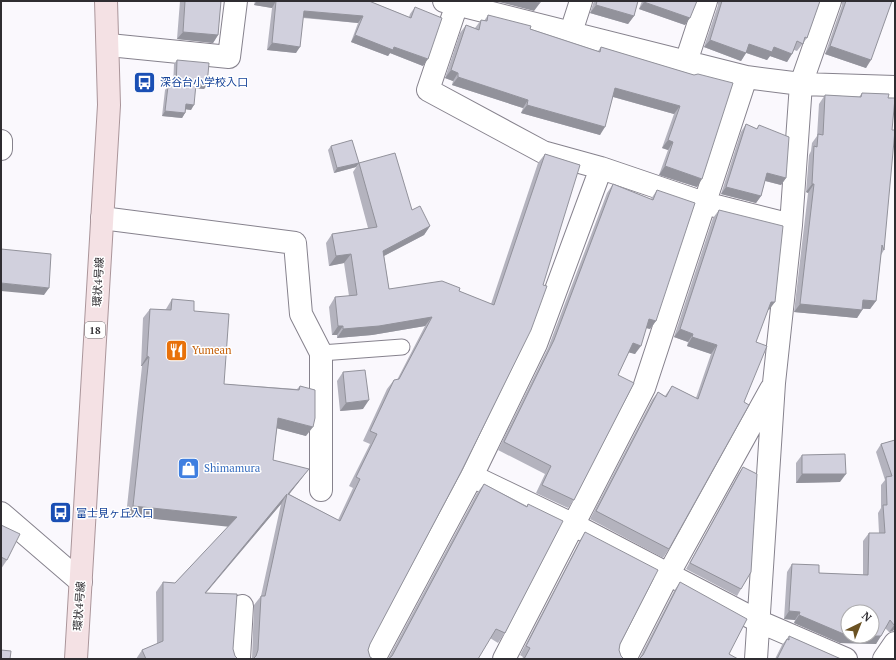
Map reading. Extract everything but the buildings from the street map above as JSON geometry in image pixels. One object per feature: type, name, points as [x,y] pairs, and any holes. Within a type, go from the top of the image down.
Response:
[{"type":"main road","name":"環状4号線","points":[[76,659],[109,105],[106,1]]},
{"type":"street","points":[[108,45],[229,57],[236,1]]},
{"type":"street","points":[[571,32],[581,1]]},
{"type":"street","points":[[686,62],[706,1]]},
{"type":"street","points":[[756,659],[774,383],[791,225],[801,84],[830,1]]},
{"type":"street","points":[[791,225],[704,203],[601,168],[543,152],[428,90],[453,2],[746,77],[801,84],[895,87]]},
{"type":"street","points":[[504,659],[644,388],[746,77]]},
{"type":"street","points":[[1,141],[1,149]]},
{"type":"street","points":[[374,659],[472,476],[536,344],[601,168]]},
{"type":"street","points":[[102,218],[295,243],[301,314],[321,353],[321,490]]},
{"type":"street","points":[[625,659],[668,575],[774,383]]},
{"type":"street","points":[[472,476],[574,525],[758,621],[846,659]]},
{"type":"street","points":[[1,512],[81,582]]},
{"type":"street","points":[[239,659],[242,606]]},
{"type":"street","points":[[884,659],[895,643]]},
{"type":"lane","points":[[321,353],[402,347]]},
{"type":"place","name":"深谷台小学校入口","points":[[145,82]]},
{"type":"place","name":"Yumean","points":[[176,350]]},
{"type":"place","name":"Shimamura","points":[[189,468]]},
{"type":"place","name":"富士見ヶ丘入口","points":[[60,513]]}]
